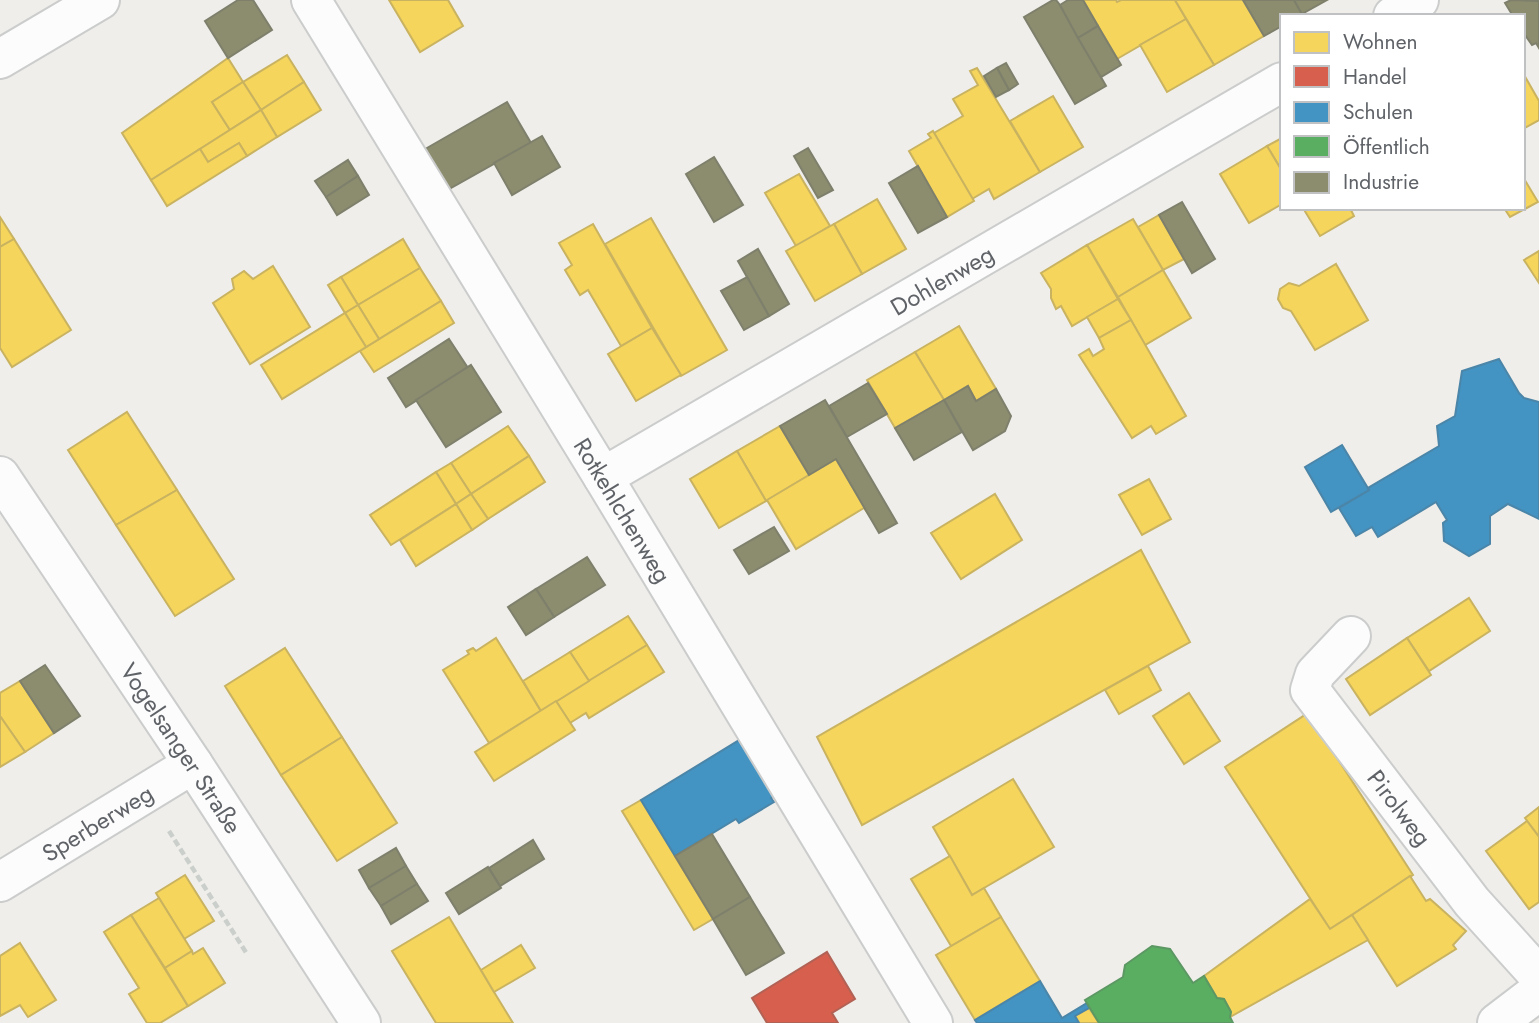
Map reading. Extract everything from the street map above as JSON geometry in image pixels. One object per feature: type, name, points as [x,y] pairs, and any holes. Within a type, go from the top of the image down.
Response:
[{"type":"street","points":[[0,59],[100,0]]},
{"type":"street","name":"Rotkehlchenweg","points":[[311,0],[933,1023]]},
{"type":"street","points":[[1396,14],[1419,0]]},
{"type":"street","name":"Dohlenweg","points":[[603,477],[1280,83]]},
{"type":"street","name":"Vogelsanger Straße","points":[[0,475],[193,764],[361,1023]]},
{"type":"street","name":"Pirolweg","points":[[1351,636],[1315,674],[1310,690],[1472,902],[1539,976]]},
{"type":"street","name":"Sperberweg","points":[[0,882],[193,764]]},
{"type":"street","points":[[1497,1023],[1539,991]]},
{"type":"path","points":[[145,793],[247,954]]},
{"type":"building: Wohnen","points":[[389,0],[448,0],[463,26],[420,52]]},
{"type":"building: Wohnen","points":[[1083,0],[1175,0],[1186,19],[1117,59]]},
{"type":"building: Wohnen","points":[[1175,0],[1243,0],[1264,36],[1214,65]]},
{"type":"building: Wohnen","points":[[1186,19],[1214,65],[1167,92],[1140,45]]},
{"type":"building: Wohnen","points":[[287,55],[304,82],[261,110],[243,82]]},
{"type":"building: Wohnen","points":[[228,58],[243,82],[212,102],[230,130],[151,180],[122,133]]},
{"type":"building: Wohnen","points":[[977,68],[1040,172],[994,199],[989,189],[972,199],[934,133],[963,116],[953,99],[978,85],[970,71]]},
{"type":"building: Wohnen","points":[[1525,76],[1539,101],[1539,120],[1525,128]]},
{"type":"building: Wohnen","points":[[243,82],[261,110],[230,130],[212,102]]},
{"type":"building: Wohnen","points":[[304,82],[321,110],[277,137],[261,110]]},
{"type":"building: Wohnen","points":[[1053,96],[1083,147],[1040,172],[1010,121]]},
{"type":"building: Wohnen","points":[[261,110],[277,137],[247,156],[239,143],[208,162],[200,149]]},
{"type":"building: Wohnen","points":[[933,131],[974,201],[947,217],[909,151],[931,138],[928,134]]},
{"type":"building: Wohnen","points":[[1280,139],[1280,168],[1267,146]]},
{"type":"building: Wohnen","points":[[239,143],[247,156],[167,206],[151,180],[200,149],[208,162]]},
{"type":"building: Wohnen","points":[[1267,146],[1280,168],[1280,205],[1249,223],[1220,174]]},
{"type":"building: Wohnen","points":[[799,174],[830,226],[796,246],[765,193]]},
{"type":"building: Wohnen","points":[[1525,180],[1538,202],[1525,209]]},
{"type":"building: Wohnen","points":[[877,199],[906,249],[862,274],[834,224]]},
{"type":"building: Wohnen","points":[[1304,210],[1351,210],[1354,216],[1320,236]]},
{"type":"building: Wohnen","points":[[1505,210],[1523,210],[1510,217]]},
{"type":"building: Wohnen","points":[[1159,215],[1184,259],[1163,270],[1138,227]]},
{"type":"building: Wohnen","points":[[0,217],[14,239],[0,247]]},
{"type":"building: Wohnen","points":[[651,218],[727,350],[681,376],[605,244]]},
{"type":"building: Wohnen","points":[[1133,219],[1163,270],[1118,297],[1087,245]]},
{"type":"building: Wohnen","points":[[593,224],[652,328],[621,346],[588,290],[580,295],[565,270],[572,265],[559,243]]},
{"type":"building: Wohnen","points":[[834,224],[862,274],[815,301],[786,251]]},
{"type":"building: Wohnen","points":[[14,239],[71,330],[12,367],[0,348],[0,247]]},
{"type":"building: Wohnen","points":[[403,239],[420,268],[358,305],[341,277]]},
{"type":"building: Wohnen","points":[[1087,245],[1118,299],[1072,326],[1061,306],[1056,309],[1051,298],[1051,289],[1041,273]]},
{"type":"building: Wohnen","points":[[1539,251],[1539,283],[1524,260]]},
{"type":"building: Wohnen","points":[[1336,264],[1368,320],[1315,350],[1291,311],[1283,308],[1278,299],[1280,289],[1289,283],[1299,286]]},
{"type":"building: Wohnen","points":[[273,266],[310,327],[250,364],[213,303],[234,289],[232,279],[244,271],[253,279]]},
{"type":"building: Wohnen","points":[[420,268],[441,301],[379,339],[358,305]]},
{"type":"building: Wohnen","points":[[1163,270],[1191,318],[1145,345],[1118,297]]},
{"type":"building: Wohnen","points":[[341,277],[358,305],[345,313],[328,285]]},
{"type":"building: Wohnen","points":[[1118,299],[1131,320],[1099,338],[1087,317]]},
{"type":"building: Wohnen","points":[[441,301],[454,323],[374,372],[360,351]]},
{"type":"building: Wohnen","points":[[358,305],[379,339],[366,347],[345,313]]},
{"type":"building: Wohnen","points":[[345,313],[366,347],[282,399],[261,365]]},
{"type":"building: Wohnen","points":[[1131,320],[1186,416],[1156,434],[1151,426],[1132,438],[1079,355],[1089,349],[1093,356],[1104,349],[1099,338]]},
{"type":"building: Wohnen","points":[[959,326],[996,389],[976,401],[968,386],[944,400],[915,352]]},
{"type":"building: Wohnen","points":[[652,328],[681,375],[636,401],[608,354]]},
{"type":"building: Wohnen","points":[[915,352],[944,400],[895,428],[867,380]]},
{"type":"building: Wohnen","points":[[127,412],[177,490],[116,525],[68,450]]},
{"type":"building: Wohnen","points":[[508,426],[529,456],[471,494],[451,463]]},
{"type":"building: Wohnen","points":[[780,426],[809,475],[766,501],[737,451]]},
{"type":"building: Wohnen","points":[[737,451],[766,501],[719,528],[690,479]]},
{"type":"building: Wohnen","points":[[529,456],[545,482],[488,519],[471,494]]},
{"type":"building: Wohnen","points":[[836,459],[871,518],[864,508],[796,549],[767,500]]},
{"type":"building: Wohnen","points":[[451,463],[471,494],[456,504],[436,472]]},
{"type":"building: Wohnen","points":[[436,472],[456,504],[391,545],[370,515]]},
{"type":"building: Wohnen","points":[[1149,479],[1171,519],[1142,535],[1119,495]]},
{"type":"building: Wohnen","points":[[177,490],[234,579],[175,616],[116,525]]},
{"type":"building: Wohnen","points":[[471,494],[488,519],[472,530],[456,504]]},
{"type":"building: Wohnen","points":[[995,494],[1022,540],[961,579],[931,533]]},
{"type":"building: Wohnen","points":[[456,504],[472,530],[416,566],[400,540]]},
{"type":"building: Wohnen","points":[[1141,550],[1190,642],[862,825],[817,737]]},
{"type":"building: Wohnen","points":[[1469,598],[1490,631],[1429,671],[1407,638]]},
{"type":"building: Wohnen","points":[[628,616],[647,645],[589,681],[570,652]]},
{"type":"building: Wohnen","points":[[496,638],[541,711],[489,743],[443,670],[469,654],[467,651],[473,648],[476,651]]},
{"type":"building: Wohnen","points":[[1407,638],[1431,675],[1370,715],[1346,679]]},
{"type":"building: Wohnen","points":[[647,645],[664,672],[589,718],[586,713],[570,723],[556,701]]},
{"type":"building: Wohnen","points":[[285,648],[342,737],[281,775],[225,686]]},
{"type":"building: Wohnen","points":[[570,652],[589,681],[541,711],[523,681]]},
{"type":"building: Wohnen","points":[[1148,666],[1161,690],[1119,714],[1105,690]]},
{"type":"building: Wohnen","points":[[20,681],[54,733],[25,752],[0,716],[0,693]]},
{"type":"building: Wohnen","points":[[1189,693],[1220,741],[1184,764],[1153,716]]},
{"type":"building: Wohnen","points":[[556,701],[575,730],[494,781],[475,752]]},
{"type":"building: Wohnen","points":[[1308,713],[1413,875],[1330,929],[1225,767]]},
{"type":"building: Wohnen","points":[[0,716],[25,752],[0,767]]},
{"type":"building: Wohnen","points":[[342,737],[397,823],[337,861],[281,775]]},
{"type":"building: Wohnen","points":[[1013,779],[1054,847],[972,895],[933,827]]},
{"type":"building: Wohnen","points":[[641,800],[713,919],[694,930],[622,811]]},
{"type":"building: Wohnen","points":[[1539,807],[1539,837],[1525,818]]},
{"type":"building: Wohnen","points":[[1527,821],[1539,837],[1539,902],[1529,909],[1486,851]]},
{"type":"building: Wohnen","points":[[950,856],[972,895],[984,888],[1001,917],[951,946],[911,879]]},
{"type":"building: Wohnen","points":[[185,875],[214,921],[184,939],[156,893]]},
{"type":"building: Wohnen","points":[[1410,876],[1426,901],[1430,899],[1466,931],[1453,945],[1456,949],[1397,986],[1352,915]]},
{"type":"building: Wohnen","points":[[159,898],[192,951],[165,968],[131,915]]},
{"type":"building: Wohnen","points":[[1310,899],[1330,929],[1352,915],[1368,940],[1230,1017],[1231,1012],[1224,999],[1217,998],[1204,976]]},
{"type":"building: Wohnen","points":[[131,915],[188,1006],[160,1023],[147,1023],[129,994],[139,988],[104,932]]},
{"type":"building: Wohnen","points":[[449,917],[513,1023],[436,1023],[392,951]]},
{"type":"building: Wohnen","points":[[1001,917],[1040,981],[975,1020],[936,955]]},
{"type":"building: Wohnen","points":[[20,943],[56,1000],[28,1017],[20,1005],[0,1016],[0,956]]},
{"type":"building: Wohnen","points":[[521,945],[535,968],[494,992],[481,970]]},
{"type":"building: Wohnen","points":[[203,948],[225,983],[188,1006],[165,968],[192,951],[193,954]]},
{"type":"building: Wohnen","points":[[1089,1008],[1099,1023],[1079,1023],[1075,1016]]},
{"type":"building: Handel","points":[[827,952],[855,999],[832,1013],[838,1023],[767,1023],[752,998]]},
{"type":"building: Schulen","points":[[1499,359],[1519,393],[1524,398],[1539,402],[1539,519],[1508,504],[1490,516],[1490,544],[1469,556],[1444,541],[1443,523],[1447,520],[1436,502],[1378,537],[1372,527],[1356,536],[1339,508],[1439,446],[1437,426],[1455,416],[1462,371]]},
{"type":"building: Schulen","points":[[1342,445],[1369,490],[1331,512],[1305,467]]},
{"type":"building: Schulen","points":[[741,739],[775,796],[771,798],[774,802],[739,823],[736,819],[675,856],[641,800]]},
{"type":"building: Schulen","points":[[1040,981],[1062,1018],[1087,1003],[1089,1008],[1075,1016],[1079,1023],[977,1023],[975,1020]]},
{"type":"building: Öffentlich","points":[[1152,946],[1170,949],[1193,983],[1204,976],[1217,998],[1224,999],[1233,1023],[1099,1023],[1085,1000],[1123,977],[1125,965]]},
{"type":"building: Industrie","points":[[238,0],[253,0],[272,30],[228,58],[205,21]]},
{"type":"building: Industrie","points":[[1053,0],[1060,5],[1106,86],[1075,104],[1024,17]]},
{"type":"building: Industrie","points":[[1068,0],[1083,0],[1098,26],[1078,38],[1060,5]]},
{"type":"building: Industrie","points":[[1243,0],[1294,0],[1302,14],[1280,14],[1280,27],[1264,36]]},
{"type":"building: Industrie","points":[[1294,0],[1327,0],[1302,14]]},
{"type":"building: Industrie","points":[[1511,0],[1539,1],[1539,48],[1536,43],[1532,45],[1525,35],[1525,14],[1512,14],[1505,3]]},
{"type":"building: Industrie","points":[[1098,26],[1121,65],[1101,77],[1078,38]]},
{"type":"building: Industrie","points":[[1006,63],[1018,84],[1009,90],[997,68]]},
{"type":"building: Industrie","points":[[997,68],[1009,90],[996,97],[984,76]]},
{"type":"building: Industrie","points":[[507,102],[531,143],[444,192],[420,152]]},
{"type":"building: Industrie","points":[[542,136],[560,167],[512,195],[494,163]]},
{"type":"building: Industrie","points":[[808,148],[833,190],[818,198],[794,156]]},
{"type":"building: Industrie","points":[[714,157],[743,205],[714,222],[686,174]]},
{"type":"building: Industrie","points":[[348,160],[358,176],[326,197],[315,181]]},
{"type":"building: Industrie","points":[[918,166],[947,217],[918,233],[889,183]]},
{"type":"building: Industrie","points":[[358,176],[369,195],[337,215],[326,197]]},
{"type":"building: Industrie","points":[[1182,202],[1215,259],[1192,273],[1159,215]]},
{"type":"building: Industrie","points":[[758,249],[789,304],[769,316],[738,261]]},
{"type":"building: Industrie","points":[[747,277],[769,316],[744,330],[721,291]]},
{"type":"building: Industrie","points":[[449,339],[468,368],[406,407],[388,378]]},
{"type":"building: Industrie","points":[[471,365],[501,412],[446,447],[416,400]]},
{"type":"building: Industrie","points":[[868,383],[887,414],[847,437],[829,406]]},
{"type":"building: Industrie","points":[[968,386],[976,401],[996,389],[1011,416],[1005,431],[973,450],[944,400]]},
{"type":"building: Industrie","points":[[825,400],[897,523],[879,533],[836,459],[809,475],[780,426]]},
{"type":"building: Industrie","points":[[944,400],[962,432],[914,460],[895,428]]},
{"type":"building: Industrie","points":[[774,527],[789,551],[749,574],[734,550]]},
{"type":"building: Industrie","points":[[587,557],[605,585],[554,617],[536,589]]},
{"type":"building: Industrie","points":[[536,589],[554,617],[526,635],[508,607]]},
{"type":"building: Industrie","points":[[45,665],[80,716],[54,733],[20,681]]},
{"type":"building: Industrie","points":[[712,834],[750,897],[713,919],[675,856]]},
{"type":"building: Industrie","points":[[533,840],[544,859],[500,886],[489,868]]},
{"type":"building: Industrie","points":[[396,848],[406,866],[369,888],[359,870]]},
{"type":"building: Industrie","points":[[406,866],[417,884],[381,906],[369,888]]},
{"type":"building: Industrie","points":[[488,867],[501,888],[459,914],[446,893]]},
{"type":"building: Industrie","points":[[417,884],[428,901],[391,924],[381,906]]},
{"type":"building: Industrie","points":[[750,897],[784,953],[746,975],[713,919]]}]
